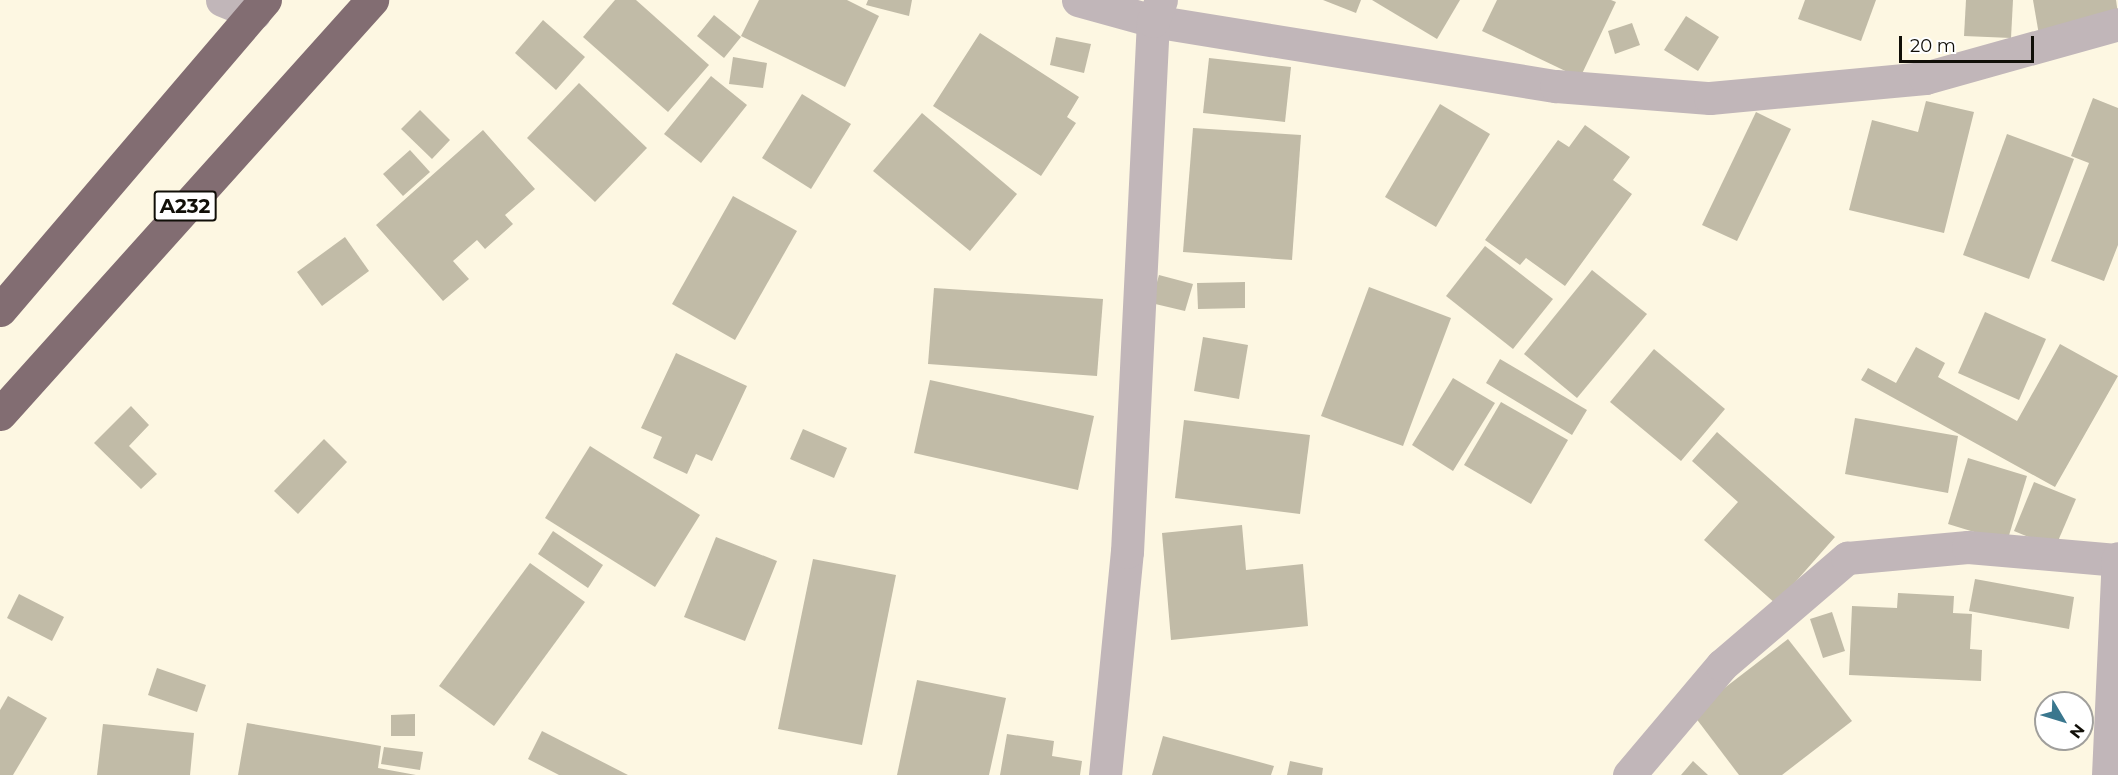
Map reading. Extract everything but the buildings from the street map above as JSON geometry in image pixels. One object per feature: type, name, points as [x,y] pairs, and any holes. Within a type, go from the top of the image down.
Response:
[{"type":"highway","name":"A232","points":[[0,414],[372,0]]},
{"type":"highway","points":[[0,310],[260,7]]},
{"type":"street","points":[[222,0],[260,7]]},
{"type":"street","points":[[1078,0],[1157,11],[1556,86],[1710,98],[1925,78],[2118,24]]},
{"type":"street","points":[[1104,775],[1127,552],[1157,11]]},
{"type":"street","points":[[1629,775],[1722,665],[1846,558],[1968,546],[2118,559],[2108,775]]}]
